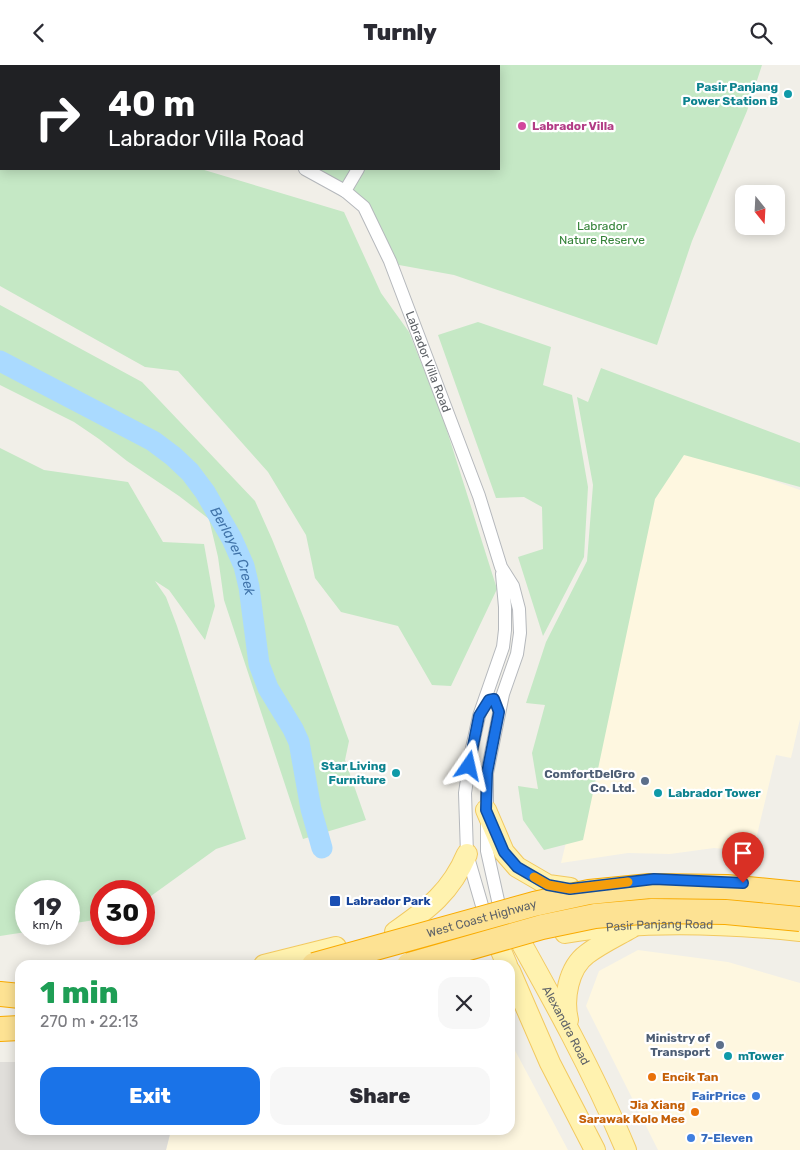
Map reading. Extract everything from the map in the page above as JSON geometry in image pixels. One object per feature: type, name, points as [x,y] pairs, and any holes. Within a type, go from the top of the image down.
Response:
[{"type":"highway","name":"West Coast Highway","points":[[332,960],[534,904],[589,892],[650,886],[727,887],[800,894]]},
{"type":"highway","name":"West Coast Highway","points":[[426,960],[542,927],[595,916],[652,911],[726,912],[800,919]]},
{"type":"highway","points":[[0,994],[15,996]]},
{"type":"highway","points":[[0,1005],[15,1005]]},
{"type":"highway","points":[[0,1029],[15,1028]]},
{"type":"main road","points":[[486,810],[504,852],[517,867],[548,885],[570,889]]},
{"type":"main road","points":[[395,932],[419,915],[443,894],[462,867],[467,854]]},
{"type":"main road","points":[[284,960],[491,907],[570,889],[654,879],[800,887]]},
{"type":"main road","points":[[645,880],[647,907],[667,925]]},
{"type":"main road","points":[[491,907],[503,956]]},
{"type":"main road","name":"Alexandra Road","points":[[491,907],[520,941],[570,1032],[626,1150]]},
{"type":"main road","points":[[570,1032],[566,996],[570,981],[579,963],[586,955],[636,925]]},
{"type":"main road","name":"Pasir Panjang Road","points":[[474,960],[503,956],[520,941],[589,929],[636,925],[667,925],[763,927],[800,931]]},
{"type":"main road","points":[[515,982],[550,1063],[595,1150]]},
{"type":"main road","points":[[515,1014],[550,1063]]},
{"type":"main road","points":[[0,1034],[15,1034]]},
{"type":"street","name":"Labrador Villa Road","points":[[307,170],[345,191],[364,207],[390,261],[478,496],[501,567],[504,589],[505,630],[502,647],[481,710],[471,753],[465,793],[467,854],[491,907]]},
{"type":"street","points":[[345,191],[357,170]]},
{"type":"street","name":"Labrador Villa Road","points":[[491,907],[487,851],[487,773],[503,694],[517,653],[520,633],[519,609],[513,586],[501,567]]},
{"type":"street","points":[[481,710],[489,700],[494,699],[499,712]]},
{"type":"shaded area","points":[[664,442],[800,490],[800,719],[791,758],[776,755],[753,852],[714,848],[670,854],[628,853],[561,863]]},
{"type":"shaded area","points":[[638,950],[728,962],[800,983],[800,1150],[658,1150],[586,1006],[599,971]]},
{"type":"shaded area","points":[[515,1050],[568,1150],[166,1150],[170,1135],[515,1135]]},
{"type":"shaded area","points":[[0,1062],[15,1062],[15,1135],[170,1135],[166,1150],[0,1150]]},
{"type":"green space","name":"Labrador Nature Reserve","points":[[500,65],[762,65],[747,111],[692,241],[657,345],[454,275],[399,265],[358,194],[319,170],[500,170]]},
{"type":"green space","points":[[0,170],[204,170],[344,212],[381,293],[409,332],[443,418],[497,589],[451,686],[432,685],[398,626],[341,612],[315,578],[306,535],[268,472],[178,371],[145,367],[0,286]]},
{"type":"green space","points":[[0,305],[142,382],[255,501],[305,621],[349,741],[345,760],[366,820],[303,839],[224,600],[218,557],[209,519],[74,422],[0,385]]},
{"type":"green space","points":[[478,322],[551,347],[543,385],[572,395],[588,487],[584,557],[543,636],[518,557],[543,549],[542,507],[524,497],[496,498],[438,335]]},
{"type":"green space","points":[[601,368],[800,443],[800,487],[684,455],[655,499],[583,840],[544,850],[523,820],[518,786],[538,789],[532,753],[545,705],[526,703],[546,642],[587,561],[593,485],[577,397],[588,402]]},
{"type":"green space","points":[[0,448],[44,470],[128,482],[163,542],[204,544],[215,606],[205,640],[169,590],[155,581],[166,597],[177,626],[246,839],[216,849],[155,893],[155,880],[90,880],[90,921],[80,922],[80,880],[15,880],[15,934],[0,936]]},
{"type":"waterway","name":"Berlayer Creek","points":[[0,361],[153,441],[190,472],[205,492],[232,539],[244,566],[249,587],[259,664],[268,688],[299,742],[311,809],[322,848]]},
{"type":"slow traffic","points":[[534,877],[548,885],[570,889],[628,882]]},
{"type":"place","name":"Pasir Panjang Power Station B","points":[[788,94]]},
{"type":"place","name":"Labrador Villa","points":[[522,126]]},
{"type":"place","name":"Star Living Furniture","points":[[396,773]]},
{"type":"place","name":"ComfortDelGro Co. Ltd.","points":[[645,781]]},
{"type":"place","name":"Labrador Tower","points":[[658,793]]},
{"type":"place","name":"Labrador Park","points":[[335,901]]},
{"type":"place","name":"Ministry of Transport","points":[[720,1045]]},
{"type":"place","name":"mTower","points":[[728,1056]]},
{"type":"place","name":"Encik Tan","points":[[652,1077]]},
{"type":"place","name":"FairPrice","points":[[756,1096]]},
{"type":"place","name":"Jia Xiang Sarawak Kolo Mee","points":[[695,1112]]},
{"type":"place","name":"7-Eleven","points":[[691,1138]]},
{"type":"route","points":[[469,766],[481,710],[489,700],[494,699],[499,712],[487,773],[486,810],[504,852],[517,867],[548,885],[570,889],[654,879],[743,883]]}]
